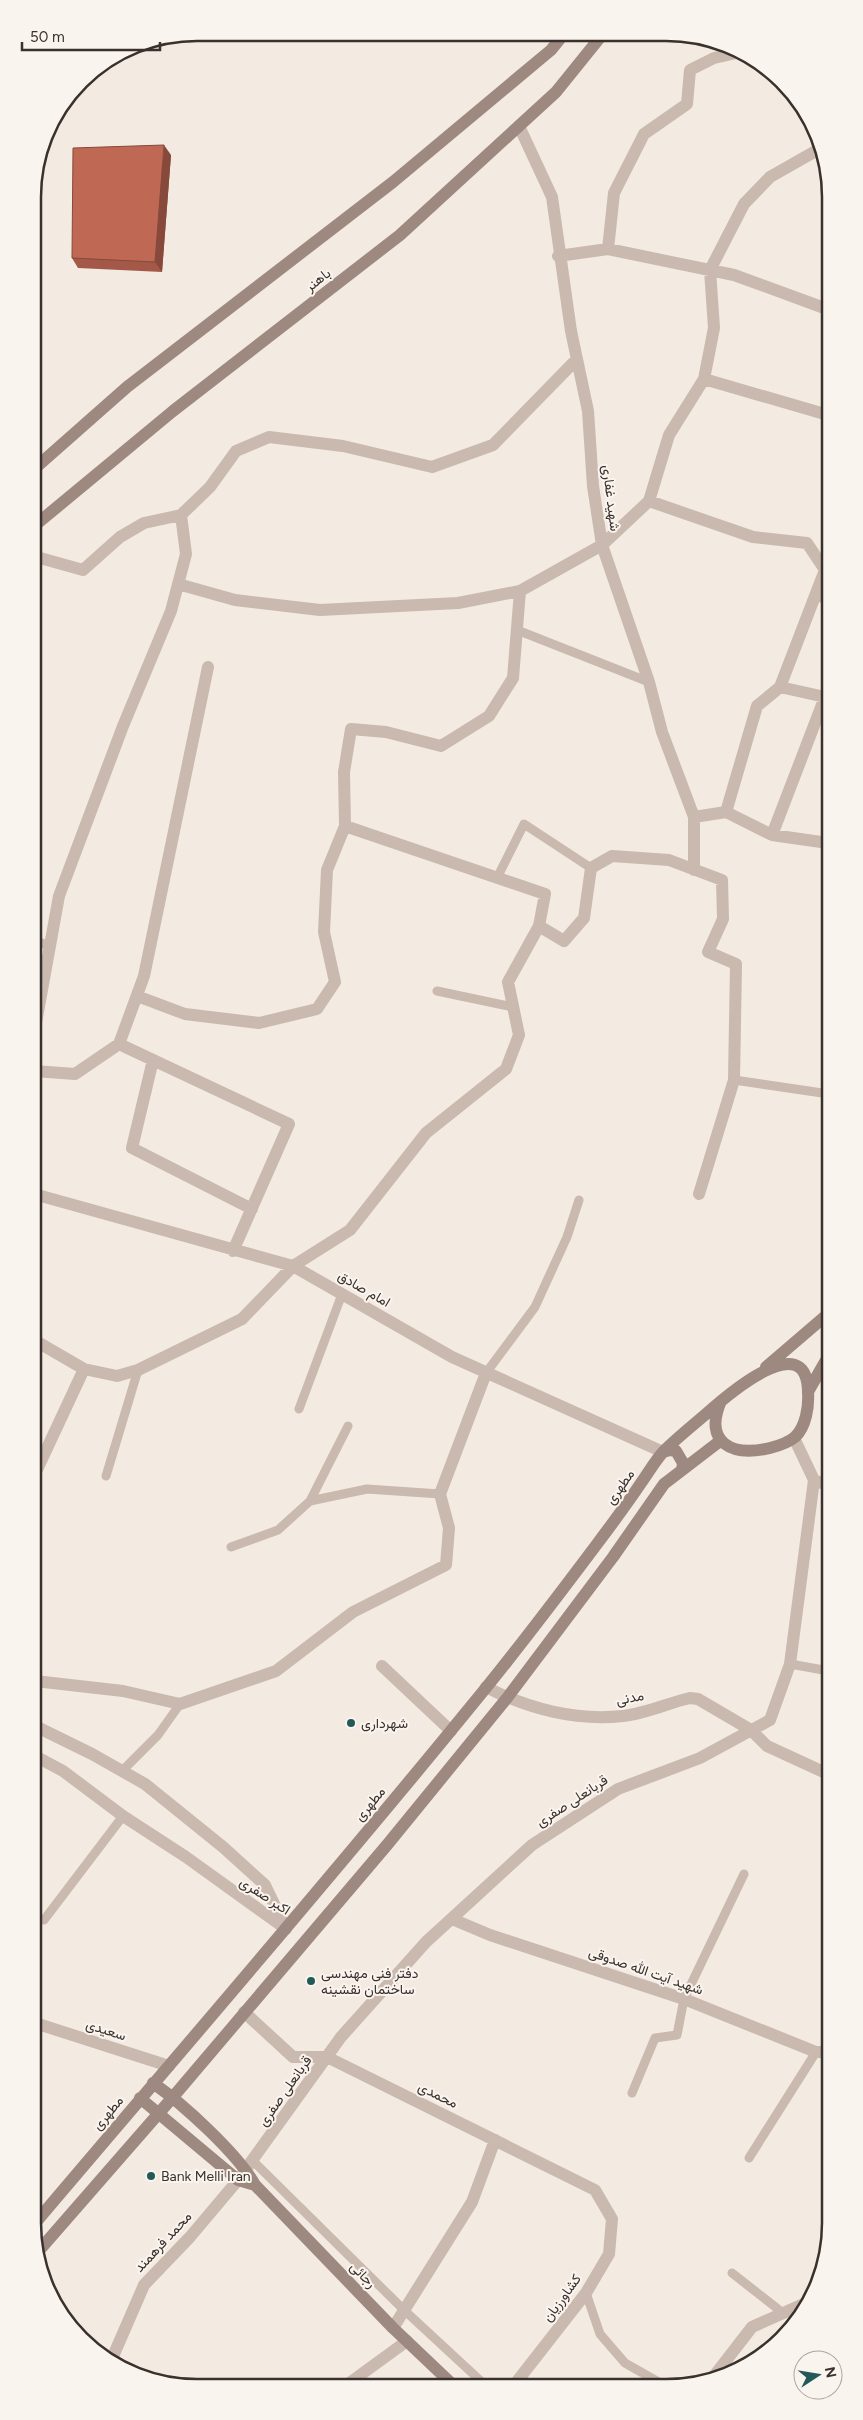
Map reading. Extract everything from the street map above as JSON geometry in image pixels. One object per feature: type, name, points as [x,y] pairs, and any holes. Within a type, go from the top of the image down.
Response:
[{"type":"main road","points":[[42,462],[127,387],[392,182],[551,50],[558,41]]},
{"type":"main road","name":"باهنر","points":[[42,520],[173,412],[400,235],[556,92],[597,41]]},
{"type":"main road","points":[[821,1320],[763,1370],[721,1401],[714,1416],[714,1429],[720,1441],[738,1451],[758,1450],[777,1446],[794,1438],[803,1425],[809,1390],[821,1368]]},
{"type":"main road","points":[[763,1370],[782,1364],[796,1366],[805,1376],[809,1390]]},
{"type":"main road","name":"مطهری","points":[[41,2211],[286,1929],[451,1731],[570,1580],[662,1452],[721,1401]]},
{"type":"main road","points":[[43,2245],[173,2097],[387,1845],[507,1698],[614,1557],[664,1484],[720,1441]]},
{"type":"main road","points":[[662,1452],[676,1451],[684,1463],[682,1470]]},
{"type":"main road","points":[[286,1929],[302,1944]]},
{"type":"main road","name":"رجائی","points":[[153,2083],[173,2097],[250,2166],[255,2185],[393,2328],[447,2379]]},
{"type":"main road","points":[[140,2098],[238,2180],[255,2185]]},
{"type":"main road","points":[[41,2222],[53,2234]]},
{"type":"street","points":[[608,249],[614,194],[644,134],[687,104],[690,70],[714,58],[729,55]]},
{"type":"street","name":"شهید غفاری","points":[[518,126],[552,198],[558,256],[588,411],[593,486],[602,545],[649,682],[662,732],[694,817],[694,870]]},
{"type":"street","points":[[178,584],[235,600],[320,610],[458,603],[520,592],[602,545],[648,501],[669,435],[704,379],[714,328],[710,270],[744,204],[770,176],[814,152]]},
{"type":"street","points":[[558,256],[608,249],[734,275],[822,307]]},
{"type":"street","points":[[42,558],[83,570],[120,537],[144,523],[181,515],[210,487],[236,451],[269,437],[343,446],[432,467],[493,445],[577,359]]},
{"type":"street","points":[[704,379],[822,413]]},
{"type":"street","points":[[648,501],[753,537],[807,543],[822,565]]},
{"type":"street","points":[[42,993],[59,896],[124,726],[171,611],[186,554],[181,515]]},
{"type":"street","points":[[137,996],[184,1014],[259,1023],[317,1010],[334,982],[324,932],[327,870],[345,826],[344,772],[351,729],[386,732],[441,746],[489,716],[513,678],[520,592]]},
{"type":"street","points":[[726,812],[757,706],[780,687],[822,597]]},
{"type":"street","points":[[42,1072],[75,1074],[119,1044],[144,976],[208,667]]},
{"type":"street","points":[[780,687],[822,696]]},
{"type":"street","points":[[772,835],[822,705]]},
{"type":"street","points":[[694,817],[726,812],[772,835],[822,842]]},
{"type":"street","points":[[41,1344],[84,1368],[118,1376],[138,1370],[242,1318],[293,1266],[350,1230],[426,1133],[506,1069],[519,1035],[508,982],[539,926],[545,894],[345,826]]},
{"type":"street","points":[[539,926],[564,941],[584,918],[592,868],[612,856],[669,860],[722,880],[723,920],[708,952],[736,964],[734,1080],[699,1194]]},
{"type":"street","points":[[119,1044],[289,1124],[234,1252]]},
{"type":"street","points":[[153,1060],[132,1148],[252,1209]]},
{"type":"street","name":"امام صادق","points":[[42,1196],[234,1252],[293,1266],[452,1357],[662,1452]]},
{"type":"street","points":[[41,1460],[84,1368]]},
{"type":"street","points":[[41,1682],[123,1691],[180,1704],[276,1672],[353,1612],[446,1565],[449,1528],[440,1494],[486,1373]]},
{"type":"street","points":[[794,1438],[814,1480],[821,1483]]},
{"type":"street","name":"قربانعلی صفری","points":[[238,2180],[250,2166],[341,2037],[426,1942],[532,1845],[618,1788],[700,1758],[770,1720],[790,1664],[814,1480]]},
{"type":"street","points":[[382,1666],[451,1731]]},
{"type":"street","name":"مدنی","points":[[486,1688],[507,1698],[545,1711],[584,1716],[624,1716],[690,1698],[698,1699],[751,1730],[766,1746],[821,1771]]},
{"type":"street","name":"اکبر صفری","points":[[41,1729],[145,1784],[266,1885],[286,1929]]},
{"type":"street","name":"اکبر صفری","points":[[41,1759],[63,1771],[123,1816],[186,1857],[286,1929]]},
{"type":"street","name":"شهید آیت الله صدوقی","points":[[452,1919],[490,1935],[684,1999],[816,2052],[821,2052]]},
{"type":"street","name":"محمدی","points":[[244,2012],[293,2057],[327,2057],[595,2190],[612,2219]]},
{"type":"street","name":"سعیدی","points":[[41,2025],[168,2066]]},
{"type":"street","points":[[393,2328],[472,2202],[495,2140]]},
{"type":"street","name":"محمد فرهمند","points":[[114,2354],[144,2285],[190,2237],[238,2180]]},
{"type":"street","name":"کشاورزیان","points":[[519,2379],[586,2293],[609,2254],[612,2219]]},
{"type":"street","points":[[720,2369],[752,2327],[796,2307]]},
{"type":"street","points":[[355,2379],[407,2341]]},
{"type":"lane","points":[[517,630],[649,682]]},
{"type":"lane","points":[[497,878],[524,824],[592,868]]},
{"type":"lane","points":[[42,943],[50,947]]},
{"type":"lane","points":[[437,991],[513,1008]]},
{"type":"lane","points":[[734,1080],[822,1093]]},
{"type":"lane","points":[[486,1373],[535,1307],[567,1237],[579,1200]]},
{"type":"lane","points":[[299,1409],[342,1294]]},
{"type":"lane","points":[[106,1476],[138,1370]]},
{"type":"lane","points":[[232,1547],[278,1530],[310,1501],[348,1426]]},
{"type":"lane","points":[[310,1501],[367,1489],[440,1494]]},
{"type":"lane","points":[[790,1664],[821,1670]]},
{"type":"lane","points":[[122,1771],[158,1735],[180,1704]]},
{"type":"lane","points":[[44,1920],[123,1816]]},
{"type":"lane","points":[[632,2093],[655,2038],[677,2035],[684,1999],[744,1874]]},
{"type":"lane","points":[[748,2158],[816,2052]]},
{"type":"lane","points":[[250,2166],[479,2379]]},
{"type":"lane","points":[[732,2273],[783,2313]]},
{"type":"lane","points":[[586,2293],[600,2334],[625,2363],[653,2379]]},
{"type":"building","points":[[164,145],[155,262],[72,258],[73,148]]},
{"type":"place","name":"شهرداری","points":[[351,1723]]},
{"type":"place","name":"دفتر فنی مهندسی ساختمان نقشینه","points":[[311,1981]]},
{"type":"place","name":"Bank Melli Iran","points":[[151,2176]]}]
